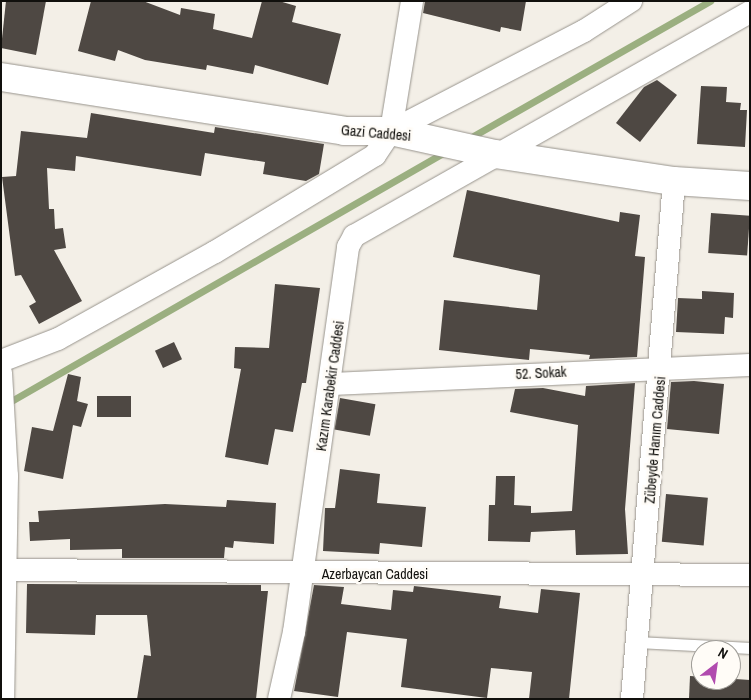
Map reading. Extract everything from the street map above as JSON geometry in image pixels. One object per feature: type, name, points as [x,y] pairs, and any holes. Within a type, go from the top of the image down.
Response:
[{"type":"street","points":[[3,699],[6,428],[2,371],[110,312],[305,200],[375,155],[391,132],[412,1]]},
{"type":"street","points":[[391,132],[584,31],[632,1]]},
{"type":"street","name":"Kazım Karabekir Caddesi","points":[[279,699],[303,574],[332,384],[348,247],[354,236],[750,12]]},
{"type":"street","name":"Gazi Caddesi","points":[[1,78],[344,131],[391,132],[428,138],[496,154],[674,181],[750,186]]},
{"type":"street","name":"Zübeyde Hanım Caddesi","points":[[632,699],[661,366],[674,181]]},
{"type":"street","name":"52. Sokak","points":[[332,384],[661,366],[750,365]]},
{"type":"street","name":"Azerbaycan Caddesi","points":[[4,570],[303,574],[750,575]]},
{"type":"lane","points":[[638,642],[750,648]]},
{"type":"building","points":[[6,1],[46,1],[36,55],[1,48]]},
{"type":"building","points":[[91,1],[143,1],[180,15],[181,8],[215,14],[213,29],[252,38],[262,1],[279,1],[296,6],[292,22],[341,34],[328,85],[255,65],[253,74],[207,65],[206,70],[145,60],[118,50],[115,61],[78,51]]},
{"type":"building","points":[[425,1],[526,1],[521,31],[501,27],[500,32],[423,13]]},
{"type":"building","points":[[657,80],[677,95],[640,142],[616,123],[644,87]]},
{"type":"building","points":[[701,86],[727,87],[726,102],[741,103],[740,110],[747,110],[745,147],[697,144]]},
{"type":"building","points":[[91,113],[214,133],[215,127],[324,144],[319,174],[306,181],[263,174],[265,162],[205,153],[201,176],[76,156],[75,171],[47,168],[49,209],[54,209],[55,229],[63,228],[66,248],[54,250],[82,301],[39,324],[29,306],[36,302],[21,275],[15,276],[2,177],[16,176],[21,131],[87,138]]},
{"type":"building","points":[[467,190],[619,222],[620,212],[640,215],[635,256],[645,257],[637,357],[589,359],[590,355],[530,349],[529,360],[439,350],[444,300],[537,310],[540,275],[453,257]]},
{"type":"building","points":[[711,213],[750,216],[747,256],[708,253]]},
{"type":"building","points":[[275,284],[320,288],[306,383],[302,383],[293,432],[275,429],[268,465],[225,457],[241,369],[234,368],[235,347],[269,348]]},
{"type":"building","points":[[702,291],[734,293],[733,318],[725,317],[724,334],[676,332],[678,298],[702,299]]},
{"type":"building","points":[[174,342],[182,359],[163,368],[155,351]]},
{"type":"building","points":[[68,374],[81,377],[77,401],[88,404],[81,427],[73,425],[63,479],[24,471],[32,427],[53,431]]},
{"type":"building","points":[[694,381],[724,384],[719,434],[667,429],[671,382]]},
{"type":"building","points":[[635,383],[625,509],[628,554],[576,555],[575,530],[531,532],[530,542],[488,541],[489,505],[495,505],[496,476],[515,476],[514,505],[531,506],[531,513],[572,511],[578,425],[510,412],[515,389],[543,388],[585,396],[586,386]]},
{"type":"building","points":[[97,396],[131,396],[131,417],[97,417]]},
{"type":"building","points":[[340,398],[375,404],[370,436],[334,430]]},
{"type":"building","points":[[340,469],[380,474],[377,503],[426,507],[422,547],[380,543],[379,554],[323,551],[325,508],[335,508]]},
{"type":"building","points":[[666,494],[708,498],[704,545],[662,542]]},
{"type":"building","points":[[227,500],[276,503],[274,544],[234,541],[233,548],[225,547],[224,558],[122,558],[122,549],[70,550],[70,539],[30,541],[29,522],[39,522],[38,511],[165,504],[226,507]]},
{"type":"building","points":[[27,584],[261,585],[261,591],[268,591],[256,699],[137,699],[144,655],[151,656],[147,615],[96,615],[95,635],[26,633]]},
{"type":"building","points":[[314,585],[344,587],[341,604],[391,610],[393,590],[413,592],[414,586],[501,596],[499,608],[538,613],[541,589],[580,593],[569,699],[529,699],[532,672],[491,668],[487,698],[401,687],[407,639],[347,632],[338,697],[294,691]]},
{"type":"building","points":[[690,676],[691,690],[741,690],[741,679],[750,680],[750,699],[689,699]]},
{"type":"waterway","points":[[468,139],[710,1]]},
{"type":"waterway","points":[[6,404],[445,152]]}]
